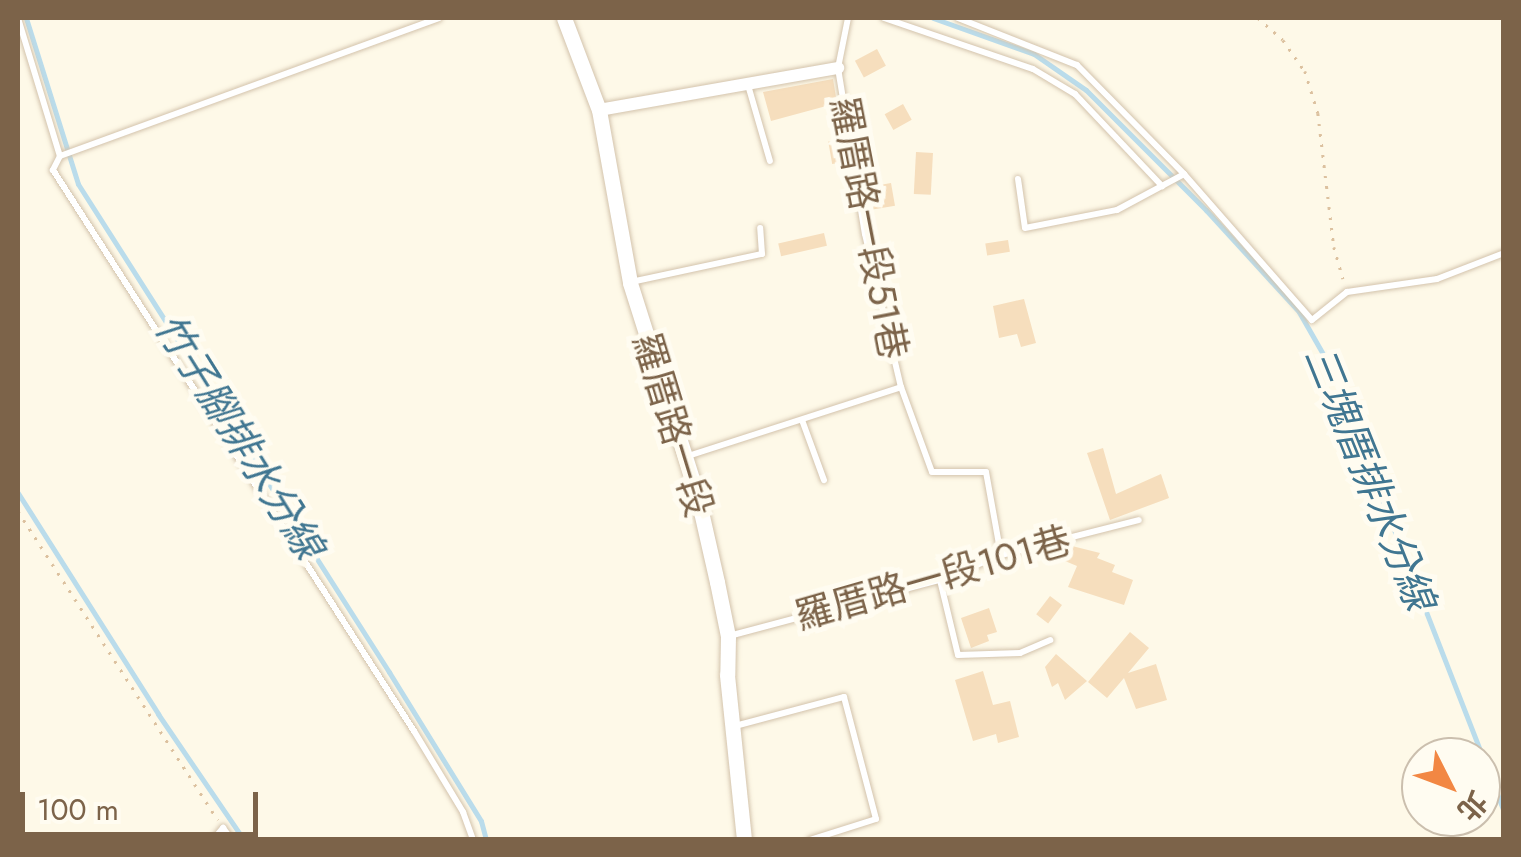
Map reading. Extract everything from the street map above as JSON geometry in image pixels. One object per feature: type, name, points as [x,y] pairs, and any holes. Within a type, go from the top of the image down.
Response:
[{"type":"street","name":"羅厝路一段","points":[[564,18],[599,110],[630,283],[686,457],[728,636],[727,675],[744,840]]},
{"type":"street","name":"羅厝路一段51巷","points":[[599,110],[838,68]]},
{"type":"lane","points":[[18,18],[60,156]]},
{"type":"lane","points":[[439,18],[60,156],[53,170],[414,731],[463,812],[473,840]]},
{"type":"lane","name":"羅厝路一段51巷","points":[[848,18],[838,68],[865,234],[901,388],[932,472],[986,472],[1001,555]]},
{"type":"lane","points":[[884,18],[1033,69],[1075,94],[1162,186]]},
{"type":"lane","points":[[958,18],[1076,65],[1184,174],[1312,320],[1347,292],[1438,279],[1504,253]]},
{"type":"lane","points":[[747,84],[770,161]]},
{"type":"lane","points":[[1018,180],[1025,228],[1117,210],[1184,174]]},
{"type":"lane","points":[[630,283],[762,254],[760,228]]},
{"type":"lane","name":"羅厝路一段51巷","points":[[686,457],[901,388]]},
{"type":"lane","points":[[802,420],[824,480]]},
{"type":"lane","name":"羅厝路一段101巷","points":[[728,636],[940,580],[1001,555],[1139,520]]},
{"type":"lane","points":[[940,580],[958,655],[1020,652],[1050,640]]},
{"type":"lane","points":[[735,726],[844,697],[876,819],[810,840]]},
{"type":"lane","points":[[213,840],[223,828],[232,840]]},
{"type":"path","points":[[1258,18],[1283,40],[1309,85],[1318,113],[1334,247],[1347,292]]},
{"type":"path","points":[[18,511],[223,828]]},
{"type":"building","points":[[877,49],[886,66],[864,78],[855,61]]},
{"type":"building","points":[[833,79],[836,97],[829,99],[830,105],[771,121],[763,92]]},
{"type":"building","points":[[903,104],[912,120],[893,130],[885,114]]},
{"type":"building","points":[[842,139],[846,162],[832,164],[828,141]]},
{"type":"building","points":[[916,152],[933,153],[931,195],[914,194]]},
{"type":"building","points":[[891,183],[895,206],[868,210],[864,188]]},
{"type":"building","points":[[824,233],[827,246],[781,256],[778,244]]},
{"type":"building","points":[[1008,240],[1010,252],[987,255],[985,244]]},
{"type":"building","points":[[1024,299],[1036,343],[1021,347],[1017,334],[999,338],[993,306]]},
{"type":"building","points":[[1103,448],[1116,494],[1161,474],[1169,498],[1110,520],[1087,453]]},
{"type":"building","points":[[1068,545],[1100,553],[1097,558],[1115,565],[1112,572],[1133,580],[1124,605],[1068,587],[1077,566],[1053,556],[1056,548]]},
{"type":"building","points":[[1050,596],[1062,605],[1048,623],[1036,614]]},
{"type":"building","points":[[989,608],[997,632],[987,635],[989,641],[971,648],[961,618]]},
{"type":"building","points":[[1130,632],[1149,648],[1128,673],[1156,664],[1167,700],[1136,709],[1124,678],[1107,698],[1088,682]]},
{"type":"building","points":[[1056,654],[1087,681],[1065,700],[1058,683],[1052,687],[1045,667]]},
{"type":"building","points":[[983,671],[993,705],[1010,701],[1019,737],[998,743],[996,734],[973,741],[955,680]]},
{"type":"waterway","name":"竹子腳排水分線","points":[[26,18],[78,184],[389,672],[481,821],[486,840]]},
{"type":"waterway","name":"三塊厝排水分線","points":[[933,18],[1034,54],[1086,90],[1206,210],[1299,312],[1331,368],[1504,811]]},
{"type":"waterway","points":[[18,493],[158,714],[244,840]]}]
